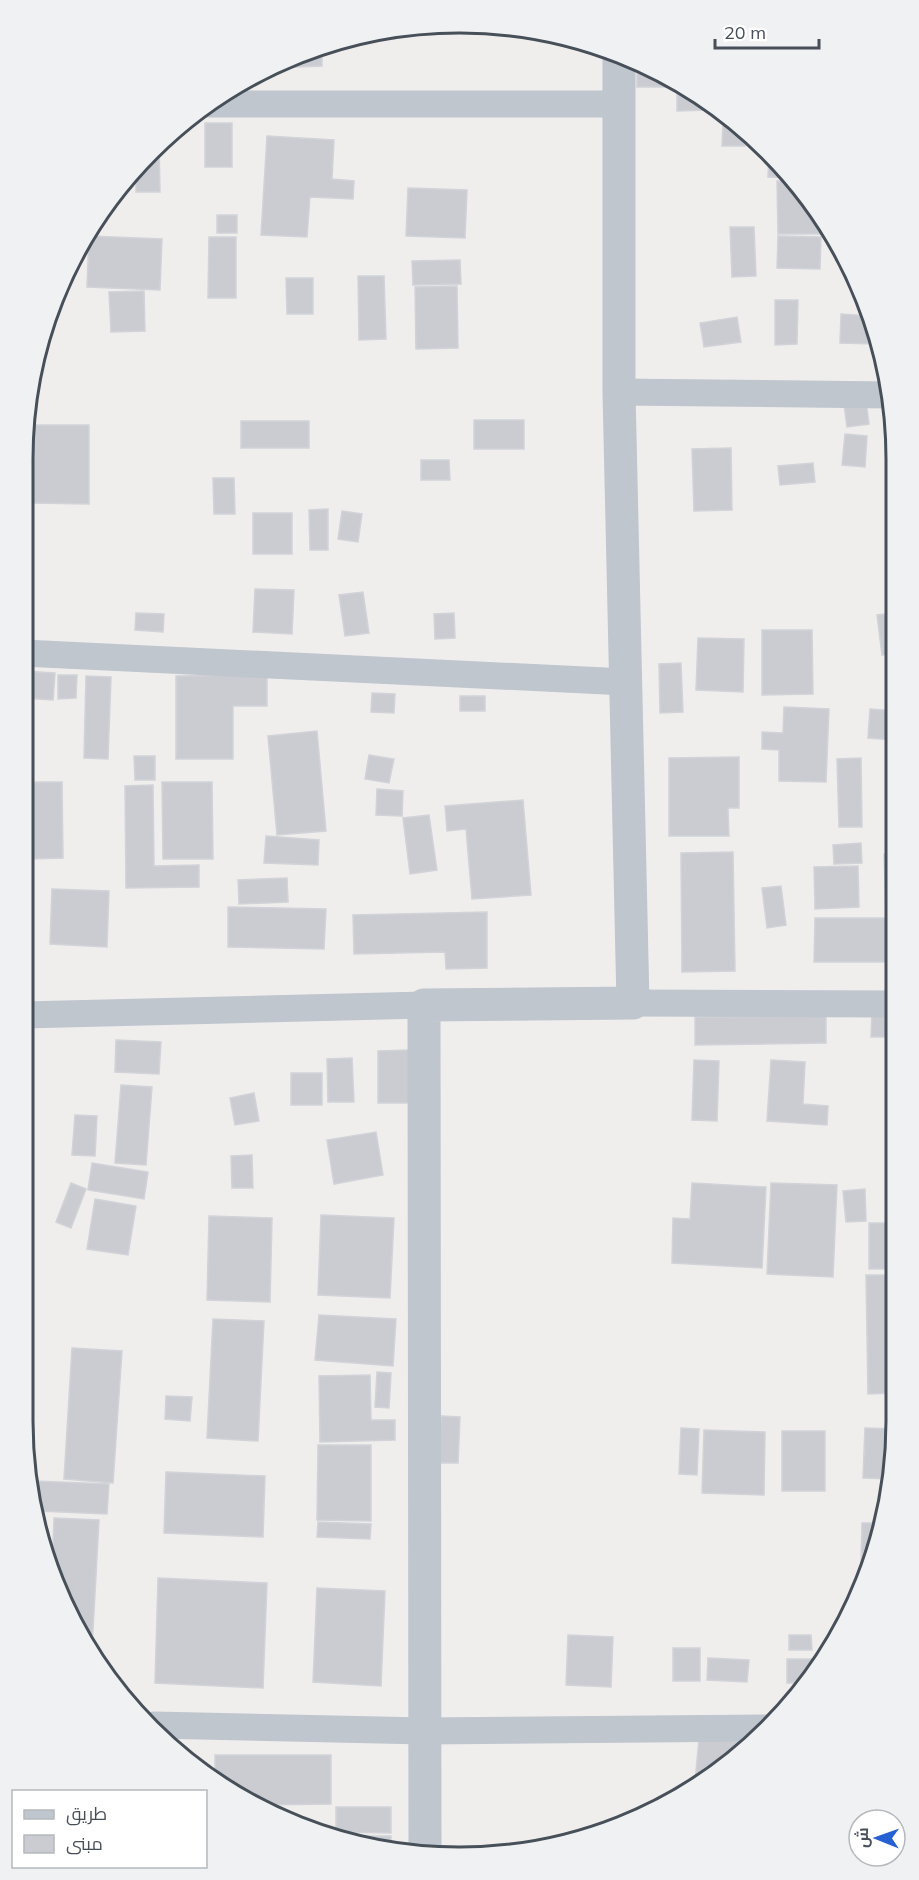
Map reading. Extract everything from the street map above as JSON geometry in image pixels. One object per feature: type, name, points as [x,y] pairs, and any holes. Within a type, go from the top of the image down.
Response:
[{"type":"street","points":[[619,64],[619,392],[633,1003]]},
{"type":"street","points":[[225,104],[619,104]]},
{"type":"street","points":[[619,392],[881,395]]},
{"type":"street","points":[[33,653],[626,682]]},
{"type":"street","points":[[33,1015],[424,1005],[886,1004]]},
{"type":"street","points":[[424,1005],[425,1845]]},
{"type":"street","points":[[161,1725],[425,1731],[755,1728]]},
{"type":"building","points":[[322,56],[322,66],[291,67]]},
{"type":"building","points":[[637,72],[667,87],[637,87]]},
{"type":"building","points":[[677,93],[703,110],[677,111]]},
{"type":"building","points":[[205,123],[232,123],[232,167],[205,167]]},
{"type":"building","points":[[723,124],[745,143],[745,146],[722,146]]},
{"type":"building","points":[[267,136],[334,140],[332,179],[354,181],[353,199],[310,197],[307,237],[261,235]]},
{"type":"building","points":[[159,157],[160,192],[136,192],[136,182]]},
{"type":"building","points":[[769,166],[780,178],[768,177]]},
{"type":"building","points":[[777,181],[782,181],[821,234],[778,234]]},
{"type":"building","points":[[408,188],[467,190],[465,238],[406,236]]},
{"type":"building","points":[[217,215],[237,215],[237,233],[217,233]]},
{"type":"building","points":[[730,227],[754,227],[756,276],[732,277]]},
{"type":"building","points":[[96,236],[162,239],[160,290],[87,287],[88,249]]},
{"type":"building","points":[[778,236],[821,237],[820,269],[777,268]]},
{"type":"building","points":[[209,237],[236,237],[236,298],[208,298]]},
{"type":"building","points":[[460,260],[461,284],[413,285],[412,261]]},
{"type":"building","points":[[358,276],[384,276],[386,339],[359,340]]},
{"type":"building","points":[[286,278],[313,278],[313,314],[287,314]]},
{"type":"building","points":[[457,286],[458,348],[416,349],[415,287]]},
{"type":"building","points":[[144,291],[145,331],[111,332],[109,292]]},
{"type":"building","points":[[775,300],[798,300],[797,344],[775,345]]},
{"type":"building","points":[[841,314],[861,315],[869,344],[840,343]]},
{"type":"building","points":[[737,317],[741,342],[704,347],[700,323]]},
{"type":"building","points":[[864,386],[869,424],[847,427],[842,389]]},
{"type":"building","points":[[474,420],[524,420],[524,449],[474,449]]},
{"type":"building","points":[[241,421],[309,421],[309,448],[241,448]]},
{"type":"building","points":[[35,425],[89,425],[89,504],[33,503]]},
{"type":"building","points":[[845,434],[867,436],[865,467],[842,465]]},
{"type":"building","points":[[731,448],[732,510],[694,511],[692,449]]},
{"type":"building","points":[[421,460],[449,460],[450,480],[421,480]]},
{"type":"building","points":[[813,463],[815,482],[780,485],[778,466]]},
{"type":"building","points":[[213,478],[234,478],[235,514],[214,514]]},
{"type":"building","points":[[328,509],[328,550],[310,550],[309,510]]},
{"type":"building","points":[[342,511],[362,514],[358,542],[338,539]]},
{"type":"building","points":[[253,513],[292,513],[292,554],[253,554]]},
{"type":"building","points":[[255,589],[294,590],[292,634],[253,632]]},
{"type":"building","points":[[363,592],[369,633],[345,636],[339,595]]},
{"type":"building","points":[[136,613],[164,614],[163,632],[135,630]]},
{"type":"building","points":[[454,613],[455,638],[435,639],[434,614]]},
{"type":"building","points":[[886,614],[886,654],[882,655],[877,615]]},
{"type":"building","points":[[762,630],[812,630],[813,694],[762,695]]},
{"type":"building","points":[[698,638],[744,639],[743,692],[696,690]]},
{"type":"building","points":[[681,663],[683,712],[660,713],[659,664]]},
{"type":"building","points":[[33,672],[55,673],[53,700],[33,699]]},
{"type":"building","points":[[58,675],[77,675],[76,698],[58,699]]},
{"type":"building","points":[[267,675],[267,706],[233,706],[233,759],[176,759],[176,676]]},
{"type":"building","points":[[86,676],[111,677],[108,759],[84,758]]},
{"type":"building","points":[[372,693],[395,694],[394,713],[371,712]]},
{"type":"building","points":[[460,696],[485,696],[485,711],[460,711]]},
{"type":"building","points":[[784,707],[829,709],[826,782],[779,781],[779,750],[762,749],[762,732],[783,733]]},
{"type":"building","points":[[870,709],[886,710],[886,739],[868,738]]},
{"type":"building","points":[[317,731],[326,831],[277,835],[268,736]]},
{"type":"building","points":[[369,755],[394,759],[389,783],[365,779]]},
{"type":"building","points":[[134,756],[155,756],[155,780],[135,780]]},
{"type":"building","points":[[739,757],[739,808],[728,808],[729,836],[669,836],[669,758]]},
{"type":"building","points":[[861,758],[862,827],[839,827],[837,759]]},
{"type":"building","points":[[33,782],[62,782],[63,858],[33,859]]},
{"type":"building","points":[[162,782],[212,782],[213,859],[163,859]]},
{"type":"building","points":[[153,785],[154,866],[199,865],[199,887],[126,888],[125,786]]},
{"type":"building","points":[[377,789],[403,791],[402,816],[376,815]]},
{"type":"building","points":[[523,800],[531,895],[472,899],[466,829],[447,831],[445,806]]},
{"type":"building","points":[[429,815],[437,870],[410,874],[403,818]]},
{"type":"building","points":[[266,836],[319,840],[318,865],[264,863]]},
{"type":"building","points":[[861,843],[862,863],[834,864],[833,845]]},
{"type":"building","points":[[733,852],[735,971],[682,972],[681,853]]},
{"type":"building","points":[[884,854],[886,854],[886,912]]},
{"type":"building","points":[[858,866],[859,907],[815,909],[814,867]]},
{"type":"building","points":[[287,878],[288,902],[239,904],[238,880]]},
{"type":"building","points":[[781,886],[786,925],[767,928],[762,888]]},
{"type":"building","points":[[52,889],[109,891],[107,947],[50,944]]},
{"type":"building","points":[[228,907],[326,909],[324,949],[228,947]]},
{"type":"building","points":[[487,912],[487,968],[446,969],[445,952],[354,954],[353,915]]},
{"type":"building","points":[[815,918],[886,918],[886,962],[814,962]]},
{"type":"building","points":[[872,1012],[886,1012],[886,1037],[871,1037]]},
{"type":"building","points":[[826,1016],[826,1043],[695,1045],[695,1017]]},
{"type":"building","points":[[116,1040],[161,1042],[159,1074],[115,1072]]},
{"type":"building","points":[[409,1050],[409,1103],[378,1103],[378,1051]]},
{"type":"building","points":[[352,1058],[354,1102],[328,1102],[327,1059]]},
{"type":"building","points":[[694,1060],[719,1061],[717,1121],[692,1120]]},
{"type":"building","points":[[771,1060],[805,1062],[803,1104],[828,1106],[827,1125],[767,1121]]},
{"type":"building","points":[[291,1073],[322,1073],[322,1105],[291,1105]]},
{"type":"building","points":[[121,1085],[152,1087],[146,1165],[115,1163]]},
{"type":"building","points":[[254,1093],[259,1121],[235,1125],[230,1098]]},
{"type":"building","points":[[75,1115],[97,1116],[95,1156],[72,1155]]},
{"type":"building","points":[[376,1132],[383,1175],[334,1184],[327,1140]]},
{"type":"building","points":[[252,1155],[253,1188],[232,1188],[231,1156]]},
{"type":"building","points":[[92,1163],[148,1172],[144,1199],[88,1190]]},
{"type":"building","points":[[71,1183],[86,1189],[71,1228],[56,1222]]},
{"type":"building","points":[[692,1183],[766,1187],[762,1268],[672,1263],[673,1218],[690,1219]]},
{"type":"building","points":[[771,1183],[837,1185],[833,1277],[767,1274]]},
{"type":"building","points":[[865,1189],[866,1221],[846,1222],[843,1191]]},
{"type":"building","points":[[95,1199],[136,1206],[128,1255],[87,1249]]},
{"type":"building","points":[[321,1215],[394,1218],[390,1298],[318,1295]]},
{"type":"building","points":[[209,1216],[272,1218],[270,1302],[207,1300]]},
{"type":"building","points":[[869,1223],[886,1223],[886,1269],[869,1269]]},
{"type":"building","points":[[866,1275],[886,1275],[886,1393],[868,1394]]},
{"type":"building","points":[[319,1315],[396,1319],[393,1366],[315,1360]]},
{"type":"building","points":[[213,1319],[264,1321],[258,1441],[207,1438]]},
{"type":"building","points":[[72,1348],[122,1351],[113,1483],[64,1479]]},
{"type":"building","points":[[377,1372],[391,1373],[389,1408],[375,1407]]},
{"type":"building","points":[[370,1375],[371,1420],[395,1420],[395,1440],[320,1442],[319,1376]]},
{"type":"building","points":[[166,1396],[192,1397],[190,1421],[165,1419]]},
{"type":"building","points":[[441,1416],[460,1417],[458,1463],[439,1463]]},
{"type":"building","points":[[681,1428],[699,1429],[697,1475],[679,1474]]},
{"type":"building","points":[[865,1428],[886,1429],[882,1479],[863,1478]]},
{"type":"building","points":[[704,1430],[765,1432],[764,1495],[702,1493]]},
{"type":"building","points":[[782,1431],[825,1431],[825,1491],[782,1491]]},
{"type":"building","points":[[318,1445],[371,1445],[371,1521],[317,1520]]},
{"type":"building","points":[[166,1472],[265,1476],[263,1537],[164,1533]]},
{"type":"building","points":[[38,1481],[109,1484],[107,1514],[43,1511]]},
{"type":"building","points":[[54,1518],[99,1520],[93,1638],[65,1584],[53,1548]]},
{"type":"building","points":[[318,1522],[371,1524],[370,1539],[317,1537]]},
{"type":"building","points":[[862,1523],[873,1523],[871,1531],[861,1564]]},
{"type":"building","points":[[158,1578],[267,1583],[263,1688],[155,1683]]},
{"type":"building","points":[[317,1588],[385,1591],[381,1686],[313,1682]]},
{"type":"building","points":[[568,1635],[613,1637],[611,1687],[566,1685]]},
{"type":"building","points":[[789,1635],[811,1635],[812,1650],[789,1650]]},
{"type":"building","points":[[673,1648],[700,1648],[700,1681],[673,1681]]},
{"type":"building","points":[[708,1658],[749,1660],[747,1682],[707,1680]]},
{"type":"building","points":[[787,1659],[813,1659],[796,1683],[787,1683]]},
{"type":"building","points":[[699,1739],[740,1742],[719,1759],[696,1775]]},
{"type":"building","points":[[215,1755],[331,1755],[331,1804],[275,1805],[246,1790],[215,1769]]},
{"type":"building","points":[[336,1807],[391,1807],[391,1833],[350,1832],[336,1828]]},
{"type":"building","points":[[364,1836],[391,1836],[391,1841]]}]
